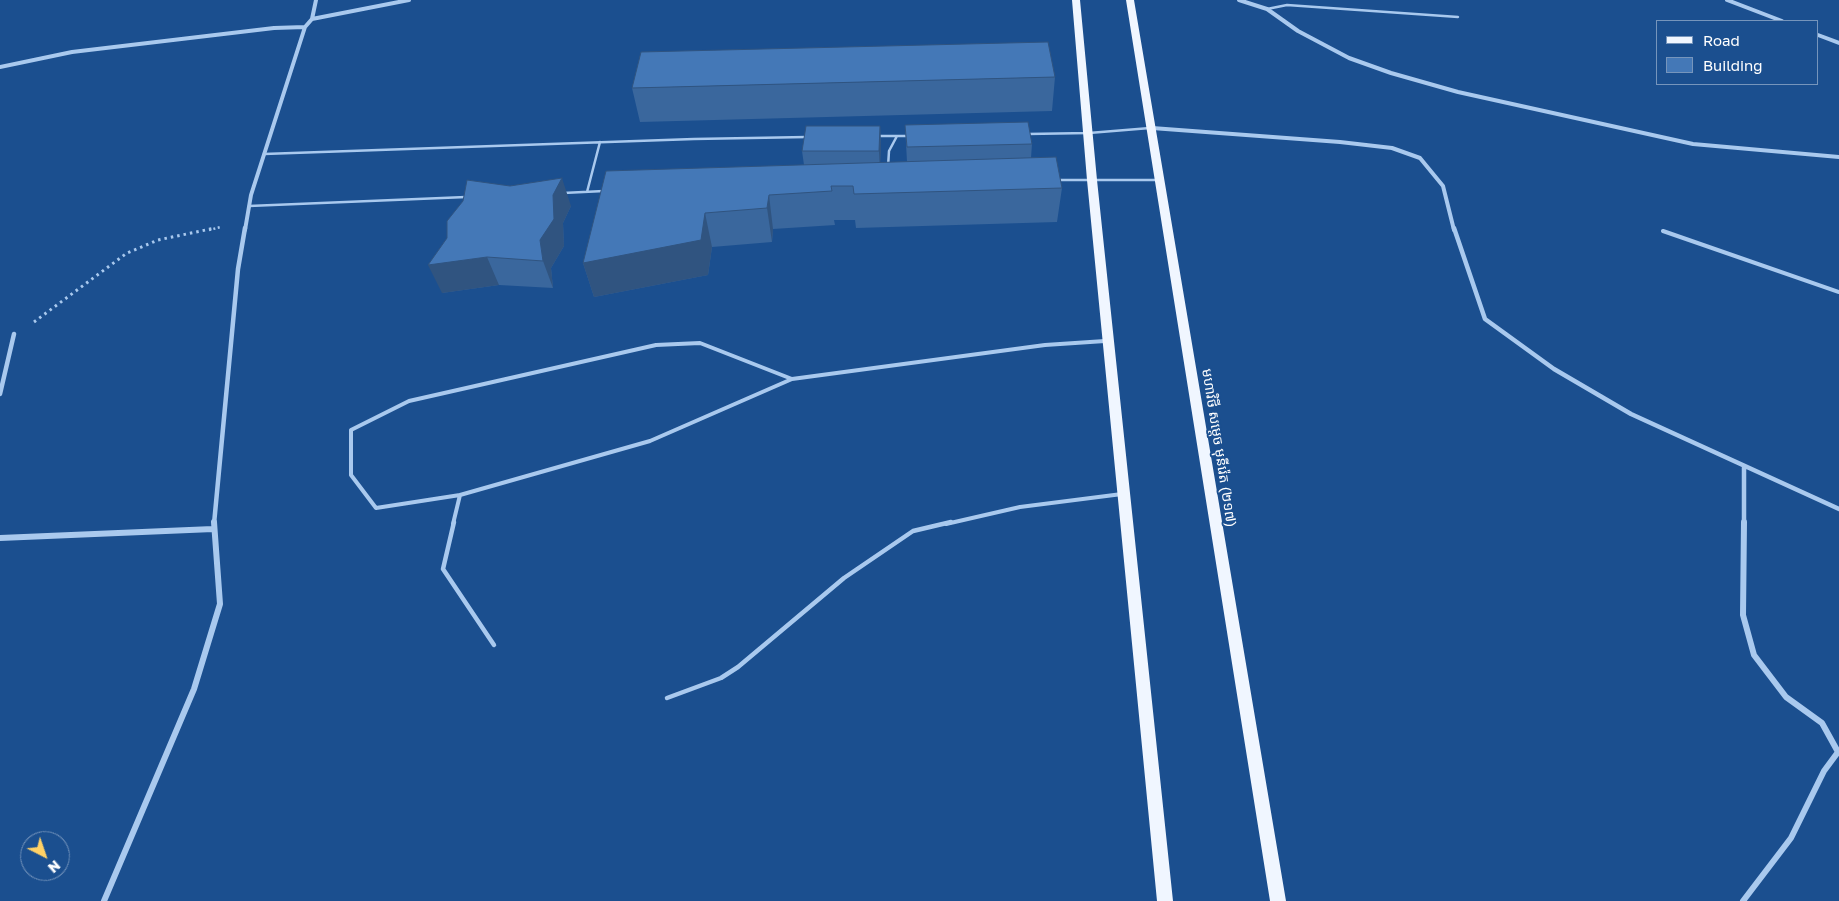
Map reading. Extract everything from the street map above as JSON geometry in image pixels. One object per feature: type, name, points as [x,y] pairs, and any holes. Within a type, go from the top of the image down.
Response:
[{"type":"main road","points":[[1076,0],[1090,133],[1092,180],[1110,340],[1165,901]]},
{"type":"main road","name":"មហាវិថី សម្តេច មុនីរ៉េត (២១៧)","points":[[1130,0],[1278,901]]},
{"type":"street","points":[[104,901],[194,689],[220,604],[213,529],[238,269],[249,206],[264,154],[305,27],[312,19],[316,0]]},
{"type":"street","points":[[312,19],[409,0]]},
{"type":"street","points":[[1239,0],[1267,9],[1298,31],[1349,58],[1391,73],[1458,92],[1693,144],[1839,157]]},
{"type":"street","points":[[1727,0],[1779,20]]},
{"type":"street","points":[[0,67],[72,52],[274,28],[305,27]]},
{"type":"street","points":[[1819,35],[1839,43]]},
{"type":"street","points":[[1152,128],[1340,142],[1392,148],[1420,158],[1443,186],[1458,245],[1485,319],[1554,369],[1630,414],[1839,509]]},
{"type":"street","points":[[0,394],[14,334]]},
{"type":"street","points":[[1743,901],[1792,838],[1824,772],[1838,752],[1822,724],[1786,697],[1754,654],[1743,615],[1744,466]]},
{"type":"street","points":[[0,538],[213,529]]},
{"type":"lane","points":[[1267,9],[1287,5],[1458,17]]},
{"type":"lane","points":[[1021,134],[1090,133],[1152,128]]},
{"type":"lane","points":[[888,173],[889,152],[897,136]]},
{"type":"lane","points":[[868,137],[915,136]]},
{"type":"lane","points":[[264,154],[600,142],[810,137]]},
{"type":"lane","points":[[587,192],[600,142]]},
{"type":"lane","points":[[1054,180],[1160,180]]},
{"type":"lane","points":[[557,193],[606,191]]},
{"type":"lane","points":[[249,206],[468,197]]},
{"type":"lane","points":[[1663,231],[1839,292]]},
{"type":"lane","points":[[792,379],[700,343],[656,345],[409,401],[351,430],[351,475],[376,508],[460,496],[650,441],[792,379],[1045,345],[1110,340]]},
{"type":"lane","points":[[667,698],[721,678],[738,667],[844,578],[913,531],[1020,507],[1125,494]]},
{"type":"lane","points":[[460,496],[443,569],[494,645]]},
{"type":"path","points":[[14,334],[49,312],[127,253],[158,240],[246,222]]},
{"type":"building","points":[[1048,42],[1055,77],[632,88],[641,52]]},
{"type":"building","points":[[1028,122],[1032,144],[907,147],[905,125]]},
{"type":"building","points":[[806,126],[880,126],[879,151],[802,151]]},
{"type":"building","points":[[1056,157],[1062,188],[854,194],[853,186],[831,186],[832,191],[769,195],[767,208],[705,213],[701,240],[583,263],[606,171]]},
{"type":"building","points":[[562,178],[553,195],[554,219],[540,240],[543,261],[487,257],[428,265],[447,238],[447,221],[463,201],[467,180],[510,186]]}]
